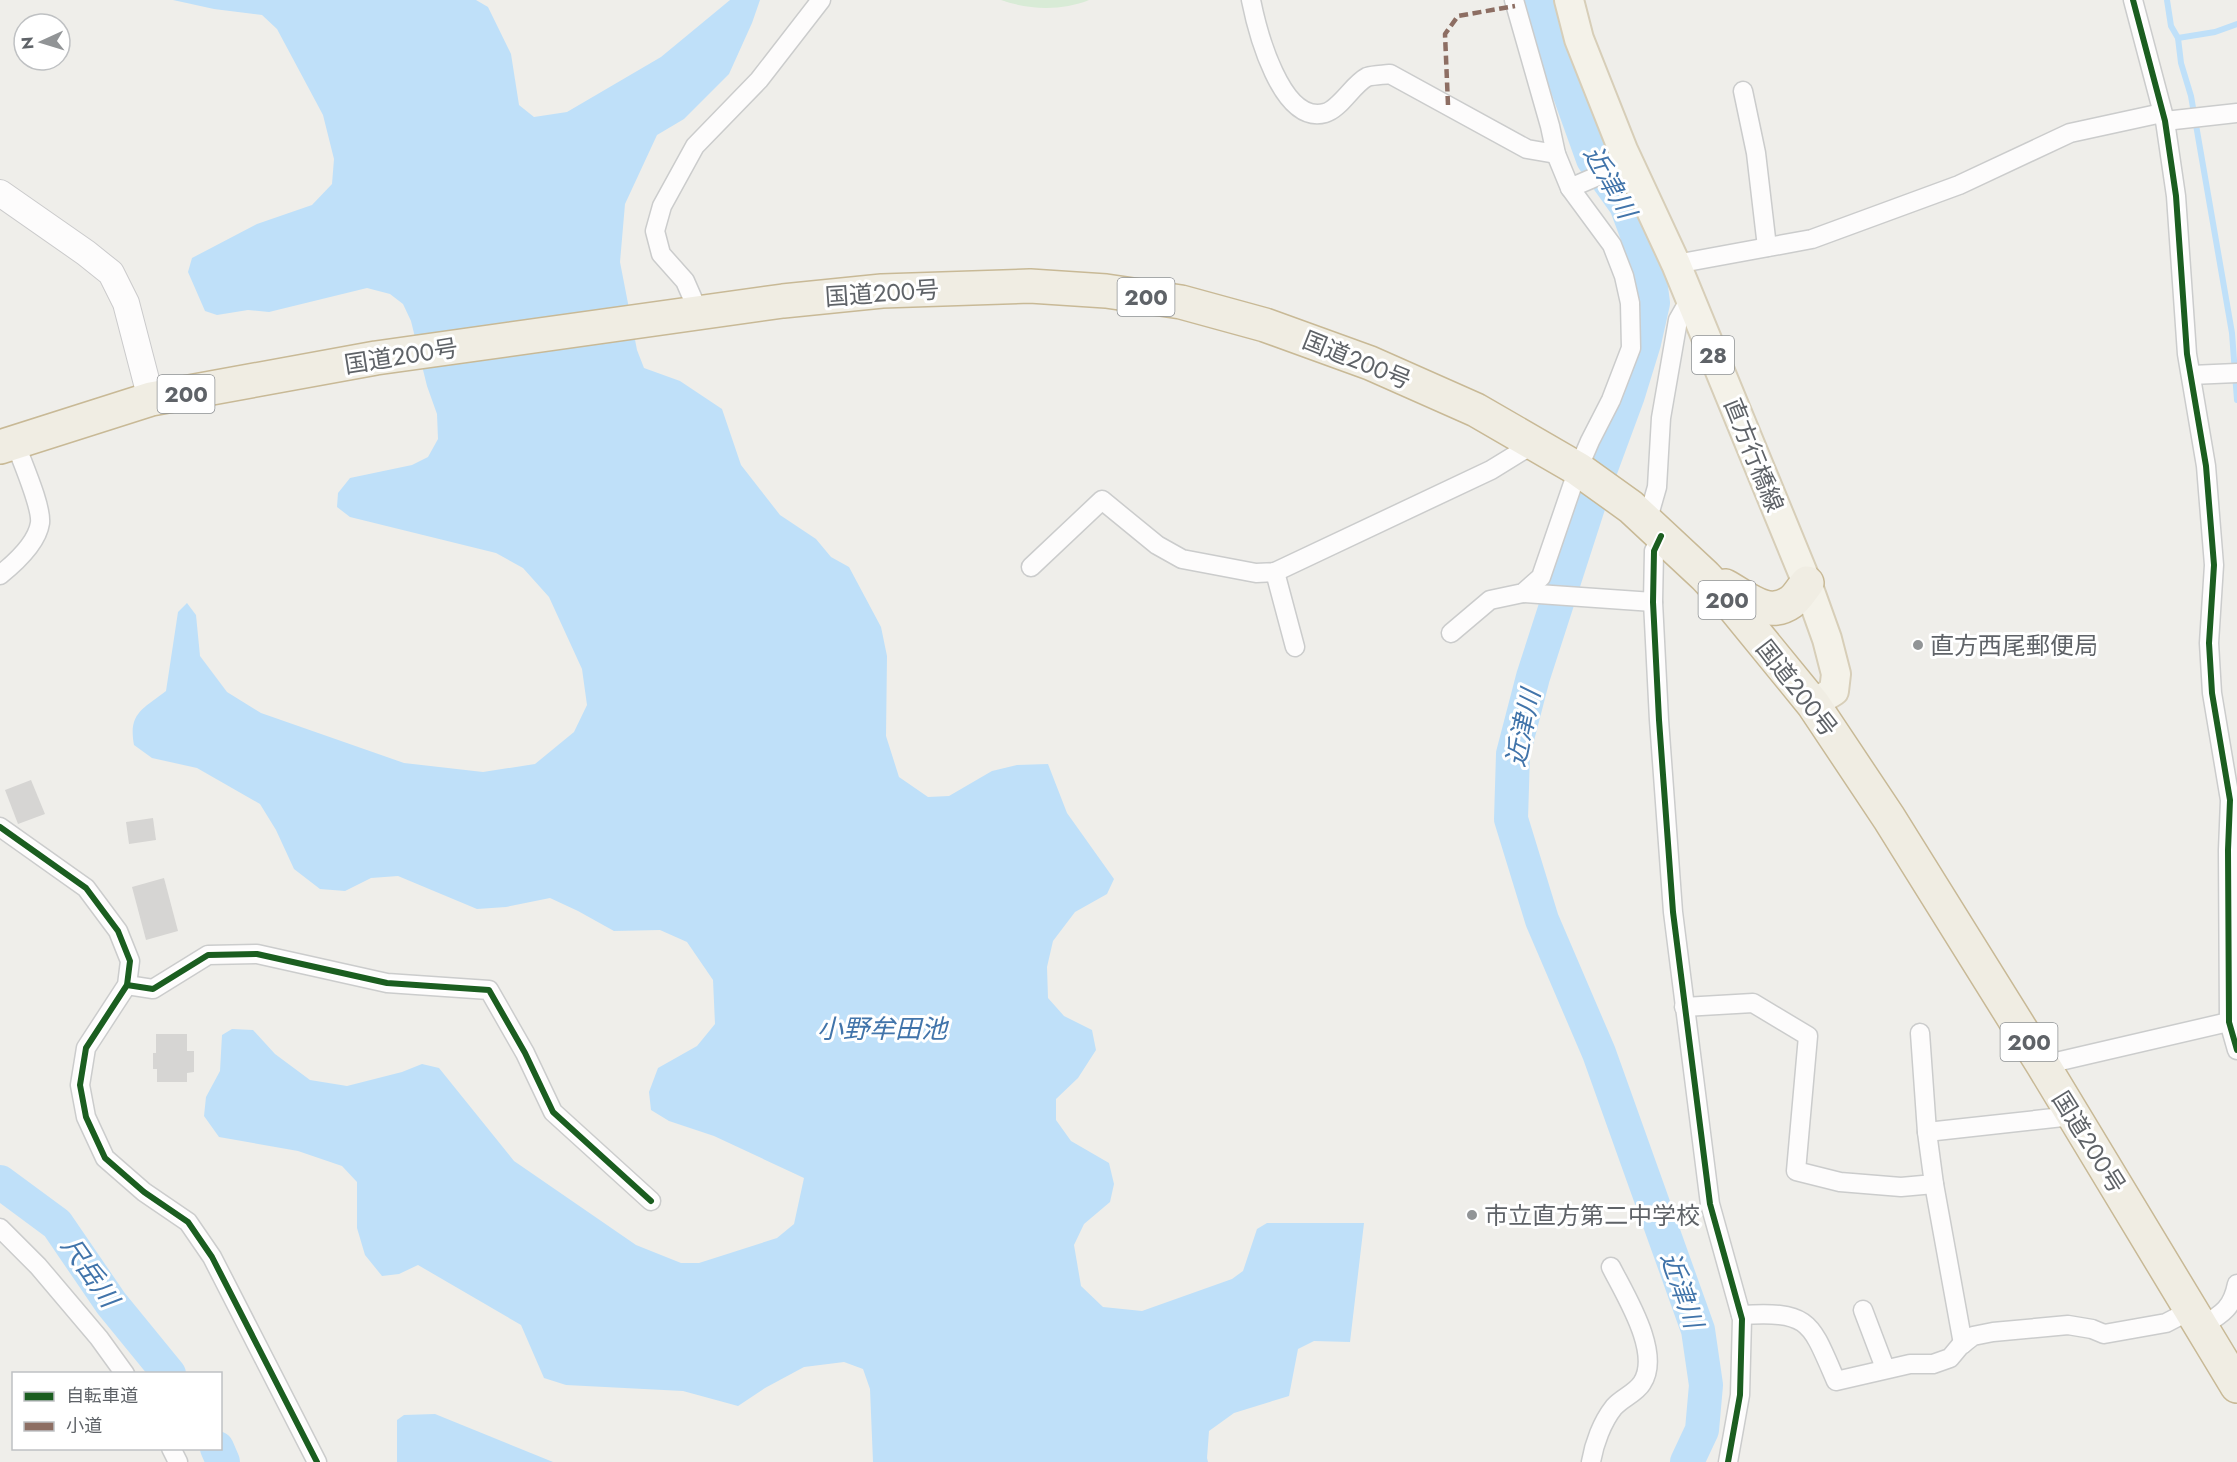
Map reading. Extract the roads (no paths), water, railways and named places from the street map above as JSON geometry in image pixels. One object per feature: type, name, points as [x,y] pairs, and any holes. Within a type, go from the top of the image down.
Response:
[{"type":"highway","name":"国道200号","points":[[7,444],[152,399],[376,358],[783,301],[882,291],[1030,286],[1106,291],[1181,302],[1266,325],[1370,363],[1476,410],[1578,469],[1647,521],[1705,576],[1732,606],[1813,704],[1889,818],[2043,1065],[2237,1386]]},
{"type":"highway","points":[[1705,576],[1761,608],[1776,609],[1792,602],[1807,583]]},
{"type":"main road","name":"直方行橋線","points":[[1569,0],[1579,39],[1622,166],[1676,264],[1807,583],[1827,639],[1836,674],[1834,691],[1813,704]]},
{"type":"street","points":[[689,315],[685,281],[661,254],[655,231],[662,206],[695,146],[759,81],[821,0]]},
{"type":"street","points":[[1251,0],[1268,63],[1284,91],[1297,105],[1311,114],[1327,113],[1367,78],[1390,74],[1527,149],[1556,154]]},
{"type":"street","points":[[1514,0],[1556,154],[1612,246],[1628,294],[1632,327],[1631,348],[1611,400],[1578,469],[1541,577],[1532,593]]},
{"type":"street","points":[[2133,0],[2164,117],[2176,196],[2187,354],[2206,466],[2214,565],[2209,643],[2212,693],[2230,800],[2228,850],[2233,1021],[2237,1050]]},
{"type":"street","points":[[1743,91],[1756,153],[1767,247]]},
{"type":"street","points":[[1676,264],[1812,239],[1959,185],[2070,133],[2164,117],[2237,113]]},
{"type":"street","points":[[1574,186],[1622,166]]},
{"type":"street","points":[[0,193],[111,273],[126,303],[152,399]]},
{"type":"street","points":[[1690,299],[1678,320],[1661,418],[1657,487],[1647,521],[1654,551],[1653,602],[1659,720],[1673,912],[1684,1007],[1710,1204],[1741,1315],[1740,1395],[1728,1462]]},
{"type":"street","points":[[2191,375],[2237,373]]},
{"type":"street","points":[[1031,567],[1102,500],[1158,545],[1182,560],[1256,573],[1275,572],[1491,470],[1522,451],[1525,439]]},
{"type":"street","points":[[0,575],[12,565],[33,539],[40,522],[34,493],[7,444]]},
{"type":"street","points":[[1275,572],[1295,647]]},
{"type":"street","points":[[1451,633],[1490,600],[1532,593],[1653,602]]},
{"type":"street","points":[[0,827],[86,888],[118,931],[130,961],[127,985],[86,1048],[80,1085],[86,1117],[105,1158],[144,1192],[188,1222],[212,1257],[317,1462]]},
{"type":"street","points":[[127,985],[153,989],[208,955],[257,954],[387,983],[489,990],[525,1053],[553,1112],[651,1201]]},
{"type":"street","points":[[1684,1007],[1753,1003],[1808,1036],[1796,1171],[1840,1182],[1901,1187],[1934,1184]]},
{"type":"street","points":[[2043,1065],[2233,1021]]},
{"type":"street","points":[[1920,1033],[1927,1132],[1934,1184],[1963,1344]]},
{"type":"street","points":[[1927,1132],[2072,1116]]},
{"type":"street","points":[[0,1228],[38,1266],[99,1338],[124,1372]]},
{"type":"street","points":[[1591,1462],[1594,1443],[1614,1407],[1641,1385],[1648,1371],[1643,1334],[1611,1267]]},
{"type":"street","points":[[1741,1315],[1774,1313],[1791,1315],[1803,1322],[1816,1335],[1836,1381],[1885,1368],[1910,1364],[1933,1364],[1950,1358],[1973,1336],[1993,1332],[2068,1325],[2092,1329],[2104,1334],[2224,1313],[2234,1299],[2237,1284]]},
{"type":"street","points":[[1863,1310],[1885,1368]]},
{"type":"water","name":"小野牟田池","points":[[173,0],[476,0],[488,7],[511,54],[519,105],[534,117],[567,112],[661,57],[730,0],[760,0],[729,74],[684,119],[657,135],[625,204],[620,262],[637,350],[644,368],[680,381],[722,409],[741,465],[780,515],[816,539],[831,557],[849,567],[881,627],[887,656],[886,736],[899,777],[928,797],[949,796],[992,771],[1017,765],[1048,764],[1067,813],[1114,879],[1107,894],[1075,912],[1053,941],[1047,967],[1048,998],[1064,1016],[1092,1030],[1096,1050],[1078,1078],[1056,1099],[1056,1120],[1071,1141],[1109,1163],[1114,1184],[1110,1202],[1084,1224],[1074,1245],[1081,1286],[1103,1307],[1142,1311],[1232,1279],[1243,1271],[1257,1229],[1267,1223],[1364,1223],[1350,1342],[1314,1341],[1298,1349],[1289,1396],[1234,1413],[1209,1431],[1208,1462],[873,1462],[870,1389],[863,1369],[844,1362],[804,1367],[738,1406],[683,1391],[566,1385],[544,1378],[521,1325],[418,1265],[399,1274],[382,1276],[365,1255],[357,1228],[357,1182],[342,1166],[298,1151],[219,1137],[204,1116],[206,1097],[220,1071],[222,1035],[232,1029],[253,1030],[275,1054],[310,1080],[347,1086],[402,1072],[422,1064],[439,1068],[514,1161],[636,1245],[681,1263],[699,1263],[777,1238],[794,1224],[804,1178],[714,1136],[669,1121],[651,1110],[649,1092],[658,1068],[697,1046],[715,1024],[713,980],[687,942],[660,930],[614,931],[550,898],[506,907],[477,909],[398,876],[371,878],[345,891],[320,889],[294,869],[276,830],[260,804],[197,768],[152,758],[134,745],[135,719],[144,708],[166,691],[178,612],[187,603],[196,615],[200,656],[227,692],[261,713],[404,763],[483,772],[535,764],[574,732],[587,705],[582,669],[549,597],[523,568],[496,553],[350,517],[337,507],[338,493],[350,478],[412,465],[428,457],[438,439],[437,414],[427,386],[411,321],[403,304],[390,294],[367,288],[269,312],[248,310],[217,315],[205,311],[188,272],[192,258],[257,224],[312,205],[332,184],[334,159],[323,115],[277,29],[262,15],[214,9]]},
{"type":"water","points":[[435,1414],[553,1462],[397,1462],[397,1420],[404,1415]]},
{"type":"waterway","name":"近津川","points":[[1536,0],[1593,159],[1626,205],[1648,264],[1653,303],[1644,343],[1628,395],[1597,479],[1533,677],[1513,754],[1511,819],[1542,920],[1599,1053],[1698,1330],[1706,1385],[1702,1430],[1687,1462]]},
{"type":"waterway","points":[[2167,0],[2171,26],[2178,38],[2181,63],[2191,96],[2232,333],[2237,400]]},
{"type":"waterway","points":[[2178,38],[2215,32],[2237,24]]},
{"type":"waterway","name":"尺岳川","points":[[0,1182],[57,1224],[111,1303],[167,1372]]},
{"type":"waterway","name":"尺岳川","points":[[218,1450],[223,1462]]},
{"type":"place","name":"直方西尾郵便局","points":[[1918,645]]},
{"type":"place","name":"市立直方第二中学校","points":[[1472,1215]]}]
